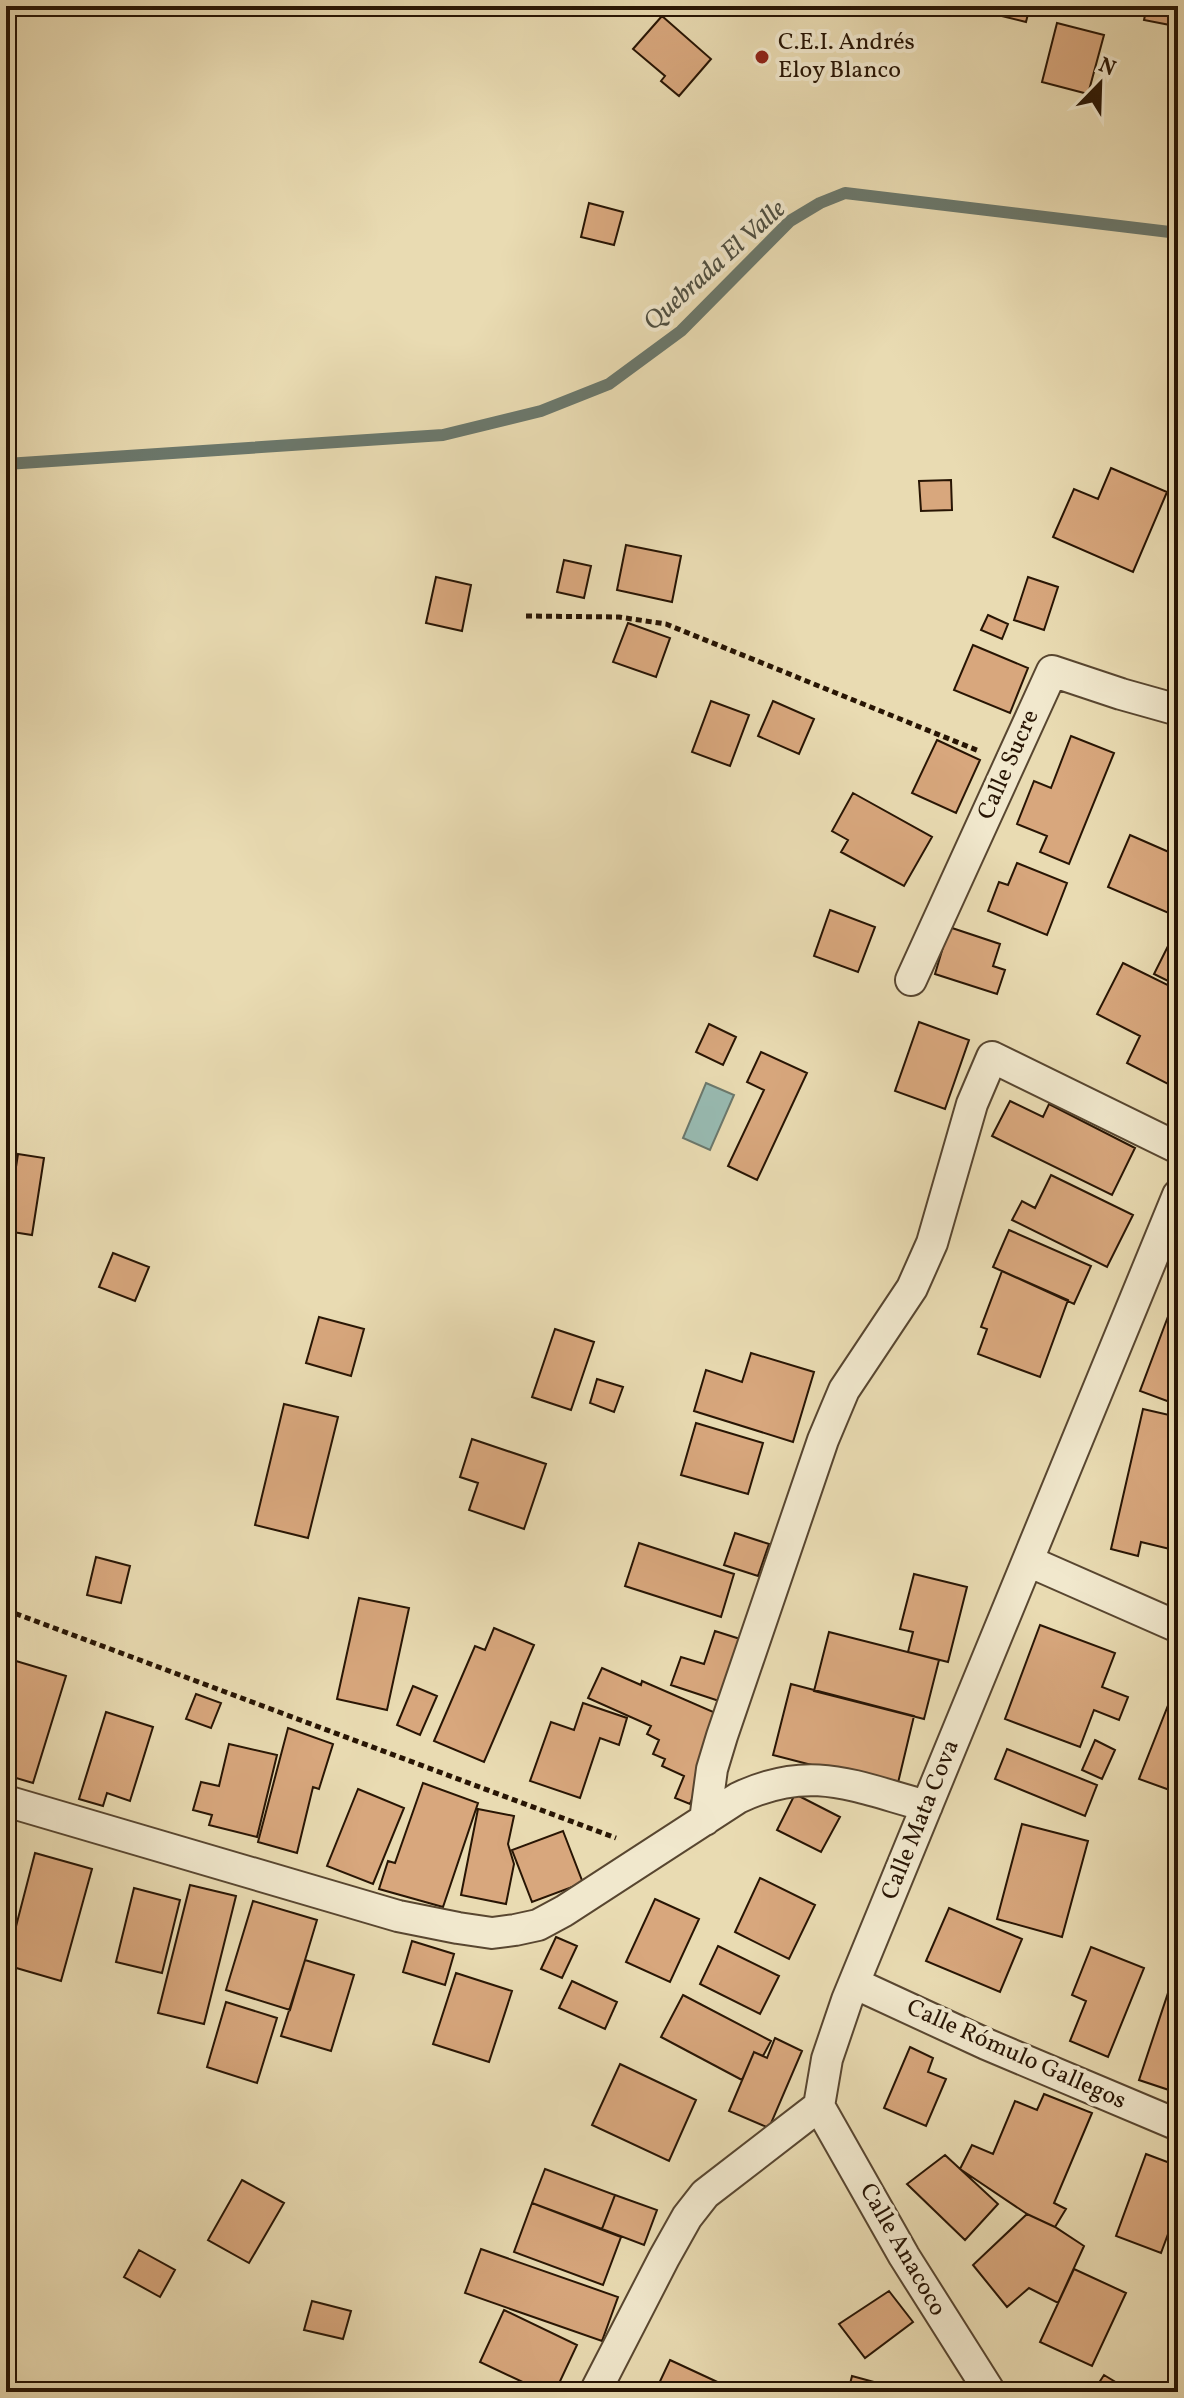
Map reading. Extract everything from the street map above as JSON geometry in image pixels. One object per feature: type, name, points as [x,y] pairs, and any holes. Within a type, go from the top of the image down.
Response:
[{"type":"street","name":"Calle Sucre","points":[[911,980],[1052,671],[1178,710]]},
{"type":"street","points":[[705,1820],[712,1769],[722,1736],[823,1440],[844,1390],[912,1288],[932,1243],[972,1104],[992,1057],[1178,1148]]},
{"type":"street","name":"Calle Mata Cova","points":[[819,2106],[827,2059],[854,1983],[1176,1204]]},
{"type":"street","points":[[1028,1561],[1178,1627]]},
{"type":"street","points":[[6,1801],[398,1916],[492,1933],[538,1925],[763,1786],[804,1779],[825,1780],[927,1806]]},
{"type":"street","name":"Calle Rómulo Gallegos","points":[[854,1983],[986,2044],[1178,2125]]},
{"type":"street","points":[[595,2392],[664,2258],[687,2217],[705,2194],[728,2173],[819,2106]]},
{"type":"street","name":"Calle Anacoco","points":[[819,2106],[904,2256],[990,2392]]},
{"type":"path","points":[[526,616],[619,617],[666,624],[1010,763]]},
{"type":"path","points":[[6,1610],[655,1852]]},
{"type":"water","points":[[706,1083],[734,1095],[710,1150],[683,1138]]},
{"type":"building","points":[[895,6],[922,6],[919,15]]},
{"type":"building","points":[[974,6],[1030,6],[1026,22],[973,9]]},
{"type":"building","points":[[1147,6],[1174,6],[1170,25],[1144,20]]},
{"type":"building","points":[[662,16],[711,59],[679,96],[661,81],[665,76],[633,49]]},
{"type":"building","points":[[1057,23],[1104,35],[1088,94],[1042,82]]},
{"type":"building","points":[[589,203],[623,212],[614,245],[581,237]]},
{"type":"building","points":[[1111,468],[1167,492],[1133,572],[1053,537],[1074,489],[1098,499]]},
{"type":"building","points":[[951,480],[952,510],[921,511],[919,481]]},
{"type":"building","points":[[626,545],[681,556],[672,602],[617,590]]},
{"type":"building","points":[[564,560],[591,566],[584,598],[557,592]]},
{"type":"building","points":[[436,577],[471,585],[462,631],[426,623]]},
{"type":"building","points":[[1028,577],[1058,587],[1044,630],[1014,620]]},
{"type":"building","points":[[988,615],[1008,624],[1002,639],[981,630]]},
{"type":"building","points":[[628,623],[670,638],[656,677],[613,662]]},
{"type":"building","points":[[973,645],[1028,668],[1010,713],[954,690]]},
{"type":"building","points":[[711,701],[749,715],[730,766],[692,752]]},
{"type":"building","points":[[773,701],[814,719],[799,754],[758,736]]},
{"type":"building","points":[[1071,736],[1114,753],[1069,864],[1040,852],[1047,836],[1017,824],[1034,781],[1051,788]]},
{"type":"building","points":[[937,740],[980,760],[956,813],[912,793]]},
{"type":"building","points":[[853,793],[932,837],[904,886],[841,852],[848,840],[832,831]]},
{"type":"building","points":[[1130,835],[1178,856],[1178,917],[1108,887]]},
{"type":"building","points":[[1017,863],[1067,883],[1047,935],[988,911],[999,882],[1008,885]]},
{"type":"building","points":[[830,910],[875,927],[858,972],[814,956]]},
{"type":"building","points":[[949,927],[1000,944],[993,966],[1005,970],[997,994],[935,974]]},
{"type":"building","points":[[1172,938],[1178,941],[1178,986],[1154,974]]},
{"type":"building","points":[[1123,963],[1178,990],[1178,1068],[1170,1085],[1127,1063],[1140,1036],[1097,1014]]},
{"type":"building","points":[[919,1022],[969,1040],[945,1109],[895,1091]]},
{"type":"building","points":[[709,1024],[736,1037],[723,1065],[696,1052]]},
{"type":"building","points":[[761,1052],[807,1073],[757,1180],[728,1166],[764,1090],[747,1082]]},
{"type":"building","points":[[1010,1101],[1043,1117],[1049,1104],[1135,1148],[1112,1195],[992,1136]]},
{"type":"building","points":[[18,1154],[44,1158],[32,1235],[6,1231]]},
{"type":"building","points":[[1051,1175],[1133,1215],[1107,1267],[1012,1220],[1022,1201],[1035,1208]]},
{"type":"building","points":[[1009,1230],[1091,1266],[1074,1304],[993,1267]]},
{"type":"building","points":[[113,1253],[149,1267],[135,1301],[99,1287]]},
{"type":"building","points":[[1002,1271],[1068,1300],[1040,1377],[978,1354],[987,1329],[981,1327]]},
{"type":"building","points":[[1178,1290],[1178,1405],[1140,1391]]},
{"type":"building","points":[[319,1317],[364,1329],[351,1376],[306,1363]]},
{"type":"building","points":[[555,1329],[594,1342],[571,1410],[532,1397]]},
{"type":"building","points":[[751,1353],[814,1372],[793,1442],[694,1411],[706,1370],[742,1382]]},
{"type":"building","points":[[597,1379],[623,1387],[614,1412],[590,1403]]},
{"type":"building","points":[[284,1404],[338,1417],[308,1538],[255,1525]]},
{"type":"building","points":[[1143,1409],[1178,1417],[1178,1551],[1141,1542],[1138,1556],[1111,1549]]},
{"type":"building","points":[[696,1423],[763,1443],[748,1494],[681,1475]]},
{"type":"building","points":[[472,1439],[546,1464],[524,1529],[469,1510],[478,1483],[460,1477]]},
{"type":"building","points":[[735,1533],[769,1544],[758,1576],[724,1565]]},
{"type":"building","points":[[639,1543],[734,1574],[721,1617],[625,1586]]},
{"type":"building","points":[[96,1557],[130,1566],[121,1603],[87,1595]]},
{"type":"building","points":[[914,1574],[967,1587],[948,1662],[908,1652],[913,1632],[900,1629]]},
{"type":"building","points":[[359,1598],[409,1608],[387,1710],[337,1699]]},
{"type":"building","points":[[1040,1625],[1115,1653],[1102,1687],[1128,1697],[1119,1720],[1094,1710],[1080,1747],[1005,1719]]},
{"type":"building","points":[[494,1628],[534,1645],[484,1762],[434,1741],[475,1646],[485,1650]]},
{"type":"building","points":[[715,1631],[740,1639],[719,1701],[671,1685],[681,1657],[704,1664]]},
{"type":"building","points":[[829,1632],[939,1660],[924,1719],[814,1691]]},
{"type":"building","points":[[16,1661],[66,1676],[33,1783],[6,1775],[6,1693]]},
{"type":"building","points":[[602,1668],[641,1685],[642,1681],[718,1714],[711,1755],[690,1804],[675,1798],[684,1776],[662,1766],[665,1759],[653,1754],[659,1740],[647,1734],[651,1726],[588,1698]]},
{"type":"building","points":[[1178,1680],[1178,1793],[1139,1779]]},
{"type":"building","points":[[791,1684],[914,1716],[897,1787],[773,1755]]},
{"type":"building","points":[[413,1686],[437,1696],[420,1735],[397,1725]]},
{"type":"building","points":[[196,1694],[221,1703],[211,1728],[186,1719]]},
{"type":"building","points":[[583,1703],[627,1718],[619,1745],[600,1738],[580,1798],[530,1781],[551,1722],[574,1730]]},
{"type":"building","points":[[106,1712],[153,1727],[130,1801],[107,1793],[103,1806],[79,1799]]},
{"type":"building","points":[[288,1728],[333,1744],[319,1789],[313,1787],[297,1853],[258,1842]]},
{"type":"building","points":[[1095,1740],[1115,1750],[1102,1779],[1082,1770]]},
{"type":"building","points":[[229,1744],[277,1755],[257,1837],[209,1825],[212,1815],[193,1810],[201,1782],[219,1786]]},
{"type":"building","points":[[1007,1749],[1097,1785],[1085,1816],[995,1779]]},
{"type":"building","points":[[423,1783],[478,1803],[443,1907],[379,1889],[388,1861],[395,1863]]},
{"type":"building","points":[[358,1789],[404,1808],[373,1884],[327,1866]]},
{"type":"building","points":[[795,1794],[840,1817],[821,1852],[777,1830]]},
{"type":"building","points":[[478,1809],[514,1816],[508,1844],[514,1864],[506,1904],[461,1895]]},
{"type":"building","points":[[1022,1824],[1088,1841],[1062,1937],[997,1919]]},
{"type":"building","points":[[563,1831],[583,1883],[532,1902],[512,1850]]},
{"type":"building","points":[[35,1853],[92,1869],[61,1981],[6,1965]]},
{"type":"building","points":[[760,1878],[815,1905],[789,1959],[735,1932]]},
{"type":"building","points":[[190,1885],[236,1896],[204,2024],[158,2013]]},
{"type":"building","points":[[134,1888],[180,1900],[162,1973],[116,1962]]},
{"type":"building","points":[[655,1899],[699,1919],[670,1982],[626,1962]]},
{"type":"building","points":[[253,1901],[317,1920],[290,2010],[226,1990]]},
{"type":"building","points":[[949,1908],[1022,1939],[1000,1992],[926,1961]]},
{"type":"building","points":[[556,1937],[577,1946],[562,1978],[541,1969]]},
{"type":"building","points":[[412,1941],[454,1954],[445,1985],[403,1972]]},
{"type":"building","points":[[718,1946],[779,1976],[760,2014],[700,1984]]},
{"type":"building","points":[[1091,1947],[1144,1968],[1108,2057],[1070,2041],[1086,2001],[1072,1995]]},
{"type":"building","points":[[305,1960],[354,1975],[331,2051],[281,2036]]},
{"type":"building","points":[[1178,1970],[1178,2093],[1139,2080]]},
{"type":"building","points":[[456,1973],[512,1991],[489,2062],[433,2044]]},
{"type":"building","points":[[572,1981],[617,2002],[605,2029],[559,2008]]},
{"type":"building","points":[[683,1995],[771,2041],[763,2056],[754,2052],[742,2080],[661,2037]]},
{"type":"building","points":[[226,2002],[277,2018],[257,2083],[207,2067]]},
{"type":"building","points":[[775,2038],[802,2051],[769,2128],[729,2111],[754,2052],[767,2058]]},
{"type":"building","points":[[910,2047],[933,2058],[928,2072],[946,2079],[926,2126],[884,2108]]},
{"type":"building","points":[[620,2064],[696,2100],[669,2161],[592,2125]]},
{"type":"building","points":[[1044,2094],[1092,2113],[1054,2203],[1066,2209],[1055,2227],[1027,2214],[960,2169],[972,2145],[993,2154],[1015,2101],[1037,2110]]},
{"type":"building","points":[[1146,2154],[1178,2166],[1178,2207],[1161,2253],[1116,2236]]},
{"type":"building","points":[[945,2155],[998,2204],[965,2240],[907,2184]]},
{"type":"building","points":[[545,2169],[615,2195],[602,2229],[532,2203]]},
{"type":"building","points":[[242,2180],[284,2203],[249,2263],[208,2240]]},
{"type":"building","points":[[615,2195],[657,2210],[644,2245],[602,2229]]},
{"type":"building","points":[[532,2203],[621,2237],[603,2285],[514,2252]]},
{"type":"building","points":[[1027,2214],[1084,2246],[1058,2303],[1029,2288],[1007,2307],[973,2265]]},
{"type":"building","points":[[481,2249],[618,2297],[602,2341],[465,2293]]},
{"type":"building","points":[[139,2250],[175,2270],[160,2297],[124,2277]]},
{"type":"building","points":[[1074,2269],[1126,2293],[1092,2366],[1040,2342]]},
{"type":"building","points":[[889,2291],[913,2322],[865,2358],[839,2324]]},
{"type":"building","points":[[312,2301],[351,2311],[343,2339],[304,2330]]},
{"type":"building","points":[[504,2310],[577,2345],[555,2392],[544,2392],[480,2362]]},
{"type":"building","points":[[670,2360],[739,2392],[655,2392]]},
{"type":"building","points":[[1104,2375],[1132,2392],[1093,2392]]},
{"type":"building","points":[[852,2376],[903,2390],[848,2392]]},
{"type":"waterway","name":"Quebrada El Valle","points":[[6,464],[443,435],[541,411],[609,384],[681,331],[790,221],[820,203],[845,193],[1178,233]]},
{"type":"place","name":"C.E.I. Andrés Eloy Blanco","points":[[762,57]]}]
